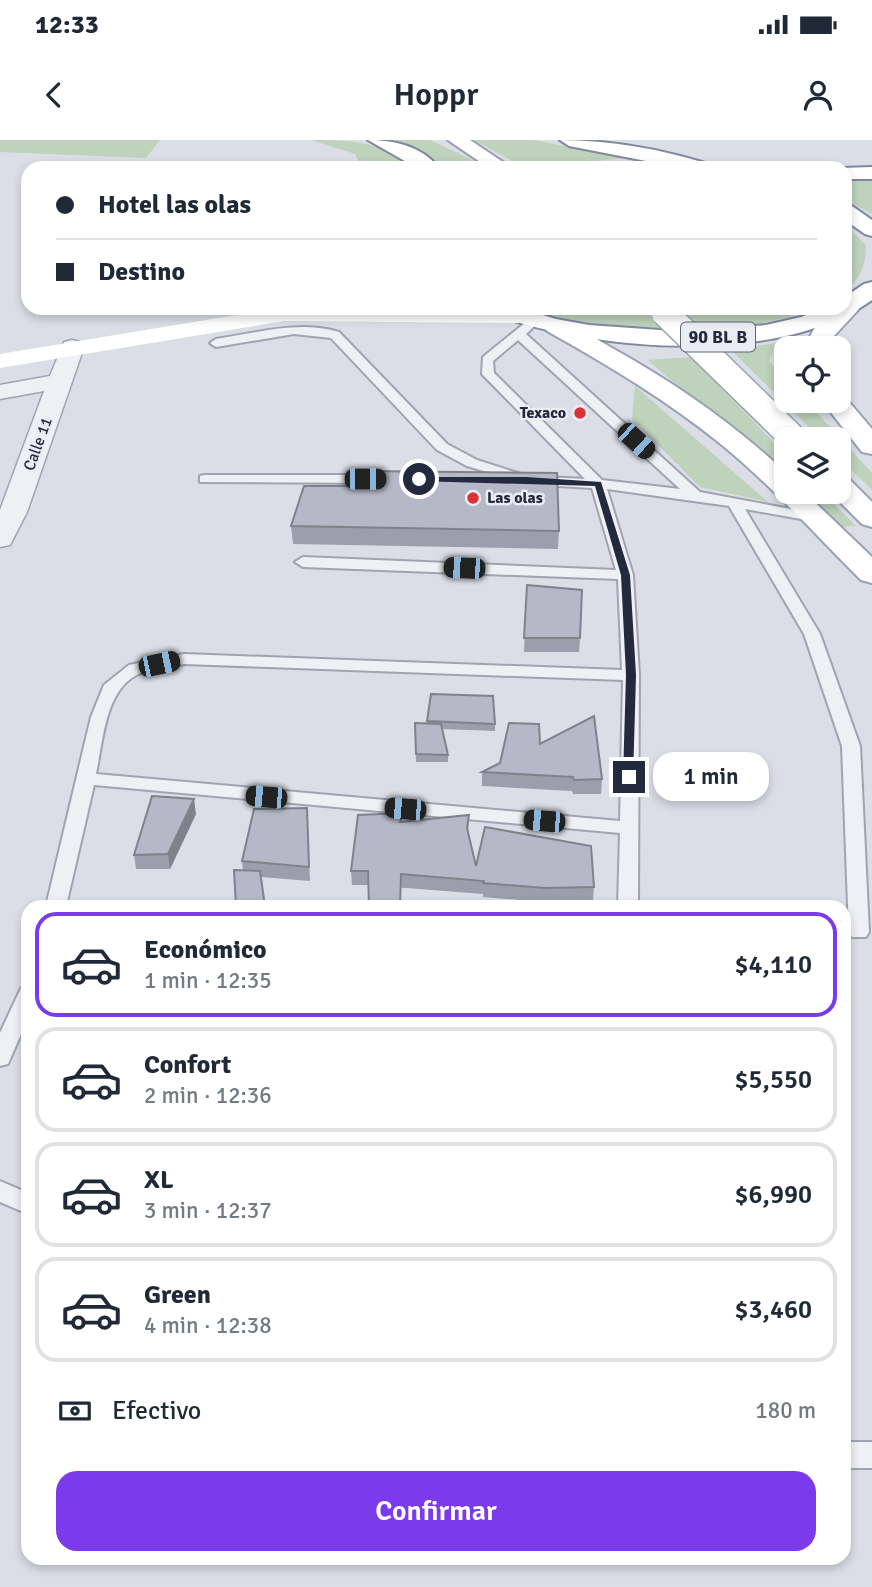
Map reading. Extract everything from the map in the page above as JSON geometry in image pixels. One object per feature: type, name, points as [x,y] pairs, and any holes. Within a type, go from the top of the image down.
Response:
[{"type":"main road","points":[[377,140],[419,161]]},
{"type":"main road","points":[[457,140],[491,161]]},
{"type":"main road","points":[[569,140],[681,161]]},
{"type":"main road","points":[[852,173],[872,173]]},
{"type":"main road","points":[[852,215],[872,230]]},
{"type":"main road","name":"90 BL B","points":[[852,305],[872,289]]},
{"type":"main road","points":[[0,361],[270,315]]},
{"type":"main road","points":[[368,315],[532,324],[649,379],[729,437],[774,479]]},
{"type":"main road","name":"90 BL B","points":[[513,315],[532,324],[648,337],[715,337],[765,332],[829,315]]},
{"type":"main road","points":[[667,315],[782,427]]},
{"type":"main road","points":[[821,336],[841,315]]},
{"type":"main road","points":[[845,413],[872,446]]},
{"type":"main road","points":[[851,497],[872,518]]},
{"type":"main road","points":[[800,504],[872,574]]},
{"type":"street","name":"Calle 11","points":[[0,540],[7,512],[61,381],[72,347]]},
{"type":"street","points":[[0,392],[61,381]]},
{"type":"lane","points":[[628,900],[631,675],[625,575],[598,484],[488,374],[487,360],[532,324],[695,495]]},
{"type":"lane","points":[[216,343],[309,330],[326,331],[335,335],[442,447],[472,463],[526,480]]},
{"type":"lane","points":[[205,479],[400,479]]},
{"type":"lane","points":[[470,480],[598,484],[695,495],[812,517]]},
{"type":"lane","points":[[734,502],[812,634],[851,746],[859,932]]},
{"type":"lane","points":[[303,562],[625,575]]},
{"type":"lane","points":[[57,900],[100,718],[112,685],[135,669],[184,659],[631,675]]},
{"type":"lane","points":[[86,779],[627,828]]},
{"type":"lane","points":[[0,1058],[21,1009]]},
{"type":"lane","points":[[0,1191],[21,1201]]},
{"type":"lane","points":[[851,1455],[872,1455]]},
{"type":"green space","points":[[0,140],[160,140],[146,158],[0,152]]},
{"type":"green space","points":[[312,140],[366,144],[390,152],[405,161],[358,161],[355,154]]},
{"type":"green space","points":[[394,140],[430,140],[474,161],[434,161]]},
{"type":"green space","points":[[474,140],[534,140],[625,158],[595,161],[512,161]]},
{"type":"green space","points":[[872,177],[872,214],[852,203],[852,178]]},
{"type":"green space","points":[[852,231],[866,245],[862,271],[852,284]]},
{"type":"green space","points":[[552,315],[792,315],[747,326],[672,332],[598,326]]},
{"type":"green space","points":[[774,343],[769,361],[774,366],[774,393],[730,349]]},
{"type":"green space","points":[[691,357],[774,443],[774,470],[648,360]]},
{"type":"green space","points":[[635,386],[768,502],[700,487],[632,419]]},
{"type":"green space","points":[[795,413],[817,413],[830,427],[809,427]]},
{"type":"green space","points":[[851,450],[872,473],[872,490],[851,470]]},
{"type":"green space","points":[[814,504],[834,504],[856,526],[840,527]]},
{"type":"building","points":[[359,471],[557,473],[559,531],[291,526],[304,486],[358,486]]},
{"type":"building","points":[[527,585],[582,590],[580,638],[524,638]]},
{"type":"building","points":[[431,694],[493,696],[495,724],[427,721]]},
{"type":"building","points":[[594,716],[602,779],[574,780],[573,777],[482,772],[500,763],[509,723],[539,724],[540,744]]},
{"type":"building","points":[[415,723],[441,724],[448,755],[416,754]]},
{"type":"building","points":[[152,796],[194,799],[168,854],[134,855]]},
{"type":"building","points":[[307,808],[309,867],[242,861],[254,809]]},
{"type":"building","points":[[404,813],[400,822],[469,815],[467,828],[476,866],[485,827],[591,846],[594,887],[545,888],[401,874],[400,900],[369,900],[368,871],[351,871],[358,815]]},
{"type":"building","points":[[234,870],[260,871],[264,900],[236,900]]},
{"type":"place","name":"Texaco","points":[[580,413]]},
{"type":"place","name":"Las olas","points":[[473,498]]},
{"type":"route","points":[[419,479],[598,484],[625,575],[631,675],[629,777]]}]
